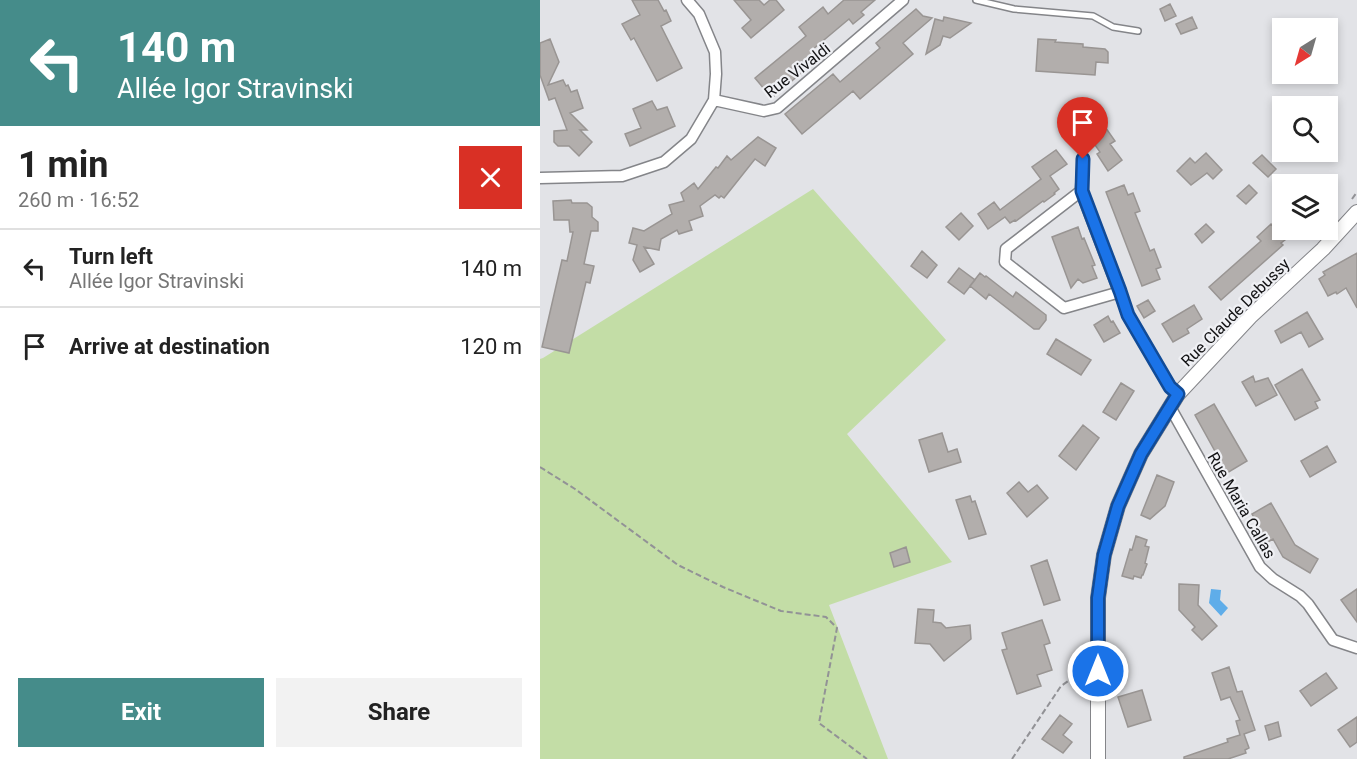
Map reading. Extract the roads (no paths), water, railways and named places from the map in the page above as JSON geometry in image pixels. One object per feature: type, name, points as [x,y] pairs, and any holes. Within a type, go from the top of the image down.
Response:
[{"type":"street","points":[[540,178],[622,176],[664,162],[691,140],[714,100],[716,74],[715,52],[699,14],[687,0]]},
{"type":"street","name":"Rue Vivaldi","points":[[714,100],[764,111],[777,108],[903,0]]},
{"type":"street","points":[[1083,159],[1082,191],[1128,315],[1170,387],[1178,394]]},
{"type":"street","points":[[1082,191],[1006,249],[1005,262],[1064,308],[1120,291]]},
{"type":"street","name":"Rue Claude Debussy","points":[[1098,759],[1098,598],[1104,555],[1118,506],[1141,454],[1178,394],[1250,317],[1323,249],[1354,206]]},
{"type":"street","name":"Rue Maria Callas","points":[[1170,407],[1260,567],[1273,579],[1300,596],[1333,640],[1357,648]]},
{"type":"lane","points":[[976,0],[1014,9],[1093,16],[1113,27],[1138,31]]},
{"type":"water","points":[[1211,589],[1221,590],[1220,600],[1228,608],[1221,616],[1209,603]]}]
